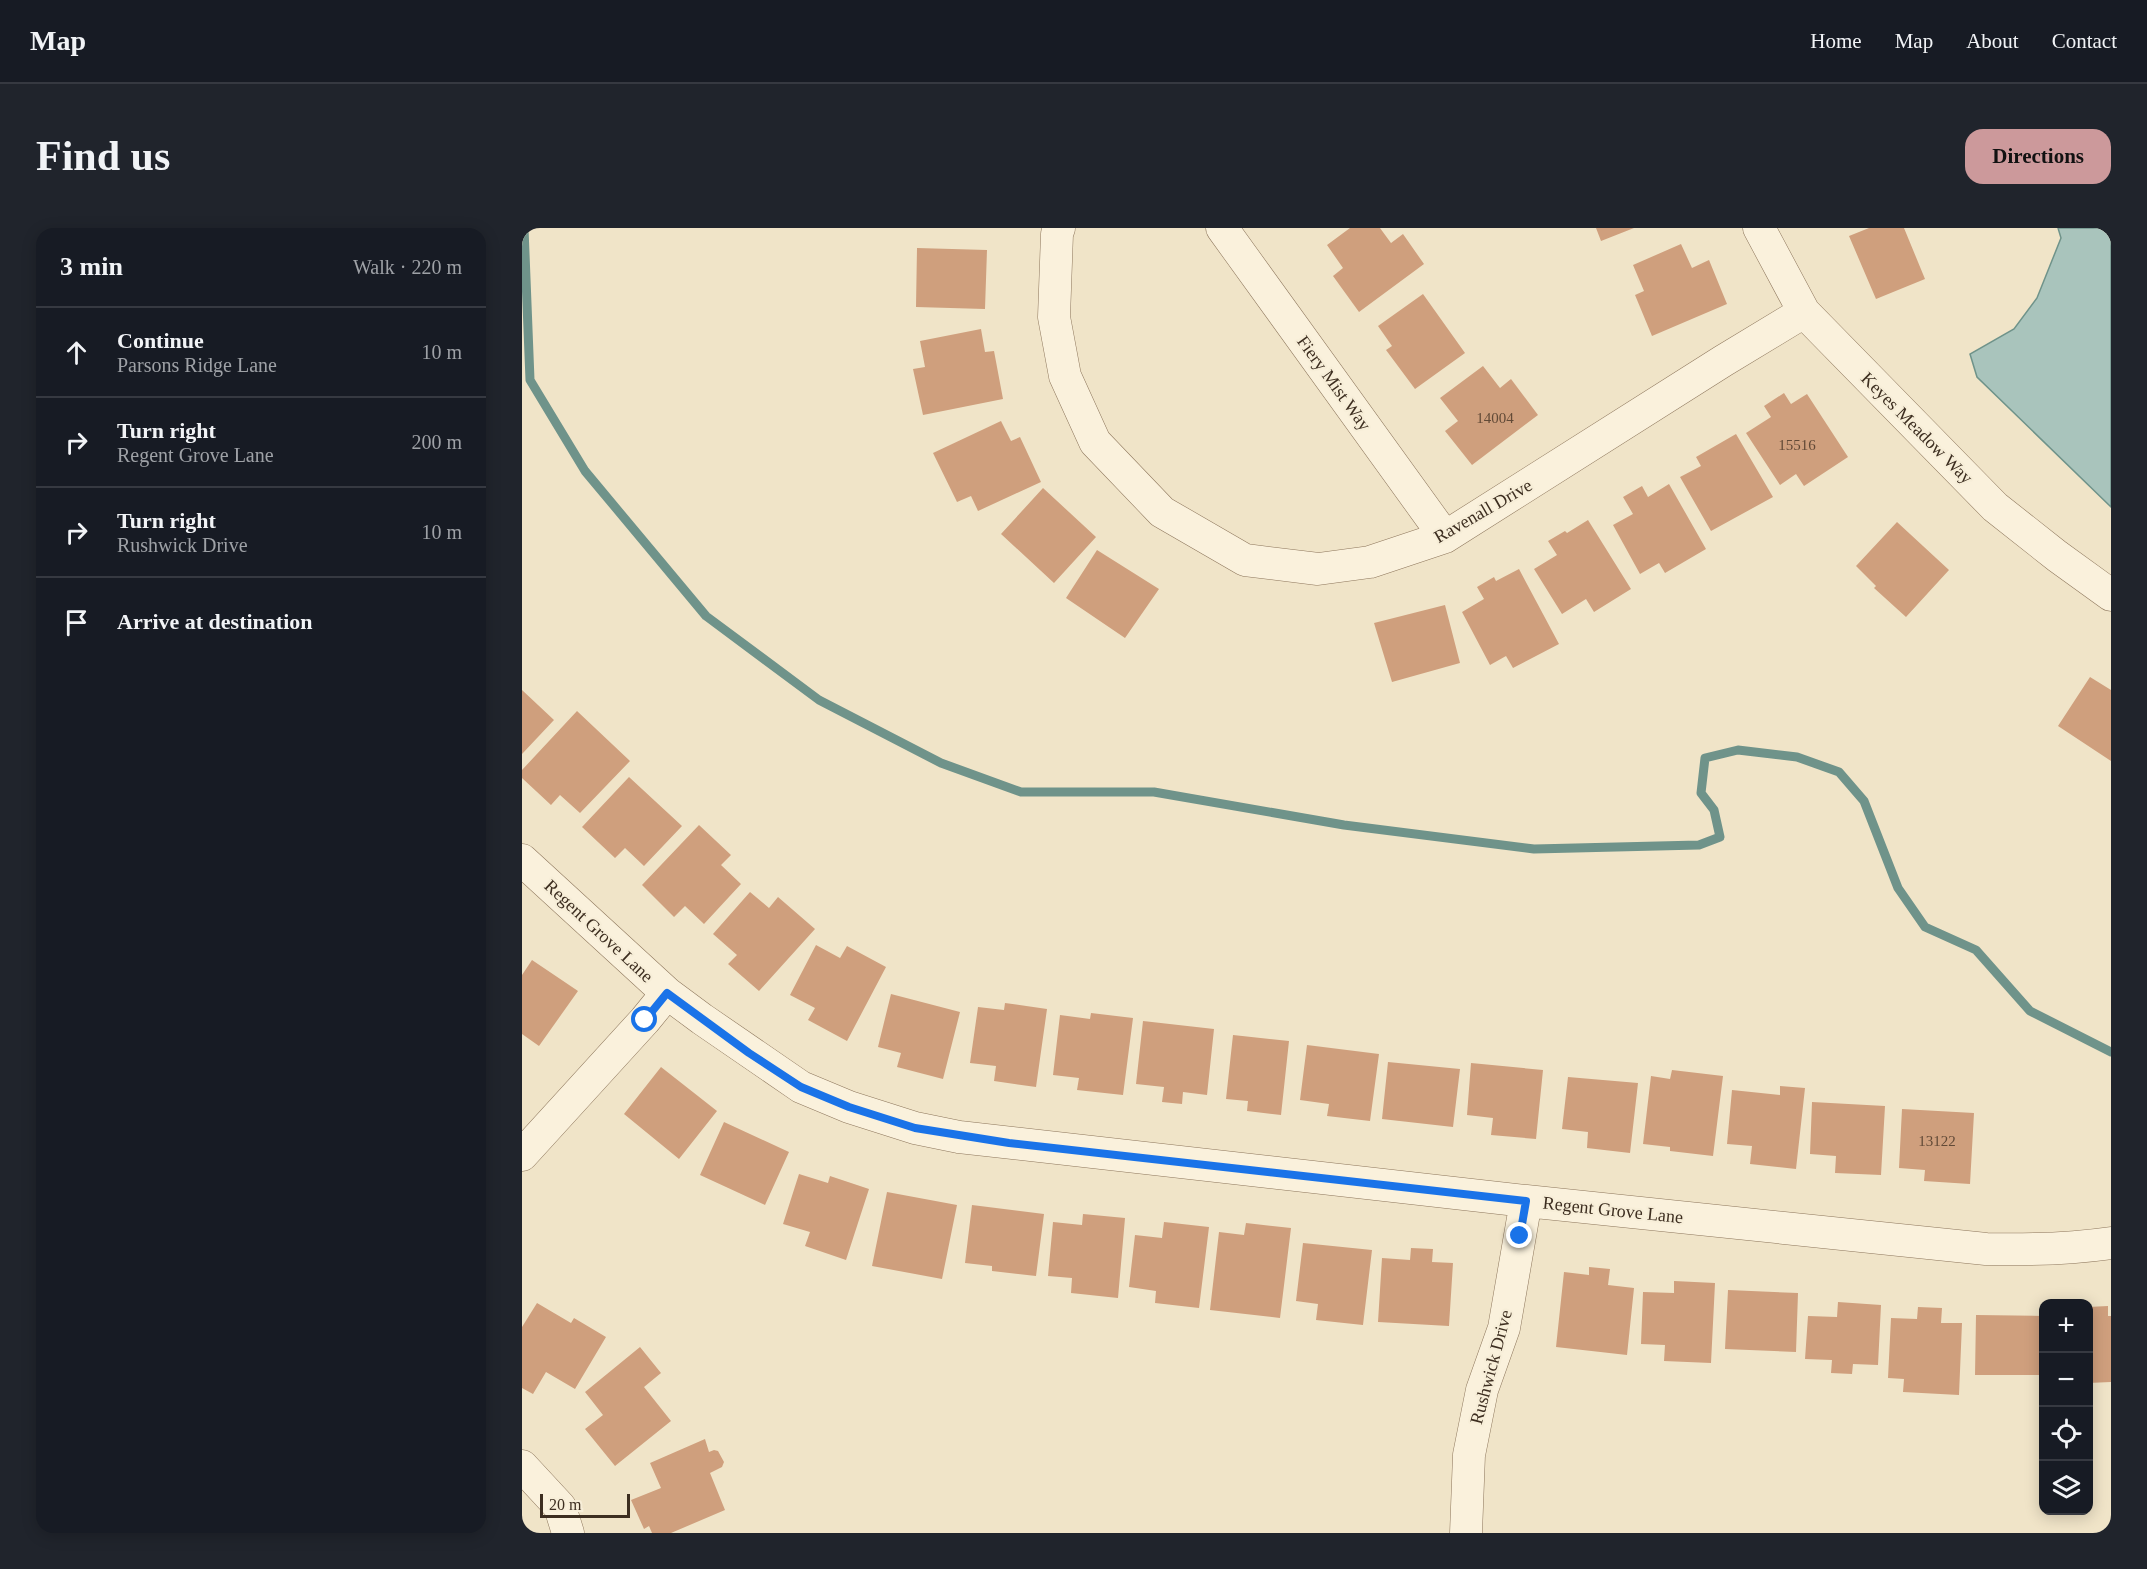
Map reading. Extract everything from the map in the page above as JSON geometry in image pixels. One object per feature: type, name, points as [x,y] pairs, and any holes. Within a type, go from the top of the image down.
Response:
[{"type":"street","name":"Ravenall Drive","points":[[1059,228],[1054,317],[1065,376],[1095,442],[1162,512],[1245,560],[1318,569],[1370,562],[1445,537],[1804,312]]},
{"type":"street","name":"Fiery Mist Way","points":[[1222,228],[1445,537]]},
{"type":"street","name":"Keyes Meadow Way","points":[[1759,228],[1804,312],[1995,507],[2111,595]]},
{"type":"street","name":"Regent Grove Lane","points":[[522,860],[667,993],[749,1053],[801,1087],[849,1107],[915,1128],[1009,1143],[1526,1201],[1986,1249],[2050,1249],[2111,1244]]},
{"type":"street","points":[[522,1155],[667,993]]},
{"type":"street","name":"Rushwick Drive","points":[[1466,1533],[1469,1455],[1482,1390],[1504,1328],[1526,1201]]},
{"type":"street","points":[[522,1466],[560,1507],[568,1533]]},
{"type":"water","points":[[2058,228],[2111,228],[2111,507],[1977,377],[1970,354],[2014,329],[2037,298],[2061,238]]},
{"type":"building","points":[[1350,228],[1380,228],[1391,243],[1403,234],[1424,264],[1359,312],[1333,276],[1343,268],[1327,245]]},
{"type":"building","points":[[1596,228],[1634,228],[1601,241]]},
{"type":"building","points":[[1869,228],[1904,228],[1925,279],[1876,299],[1849,236]]},
{"type":"building","points":[[1681,244],[1692,268],[1709,260],[1727,304],[1652,336],[1635,295],[1644,291],[1633,265]]},
{"type":"building","points":[[917,248],[987,250],[985,309],[916,307]]},
{"type":"building","points":[[1423,294],[1465,353],[1415,389],[1386,350],[1392,346],[1378,326]]},
{"type":"building","points":[[981,329],[985,352],[994,351],[1003,399],[923,415],[913,369],[925,367],[920,341]]},
{"type":"building","points":[[1483,366],[1500,388],[1511,379],[1538,415],[1472,465],[1445,431],[1458,421],[1440,398]]},
{"type":"building","points":[[1784,393],[1791,404],[1807,394],[1848,457],[1804,486],[1796,474],[1780,485],[1746,433],[1771,417],[1764,406]]},
{"type":"building","points":[[1001,421],[1011,441],[1020,437],[1041,482],[978,511],[971,496],[957,502],[933,453]]},
{"type":"building","points":[[1736,434],[1773,497],[1711,531],[1680,477],[1701,466],[1696,457]]},
{"type":"building","points":[[1669,484],[1706,549],[1665,573],[1659,563],[1640,574],[1613,525],[1633,514],[1623,497],[1642,486],[1648,497]]},
{"type":"building","points":[[1043,488],[1096,537],[1054,583],[1001,534]]},
{"type":"building","points":[[1588,520],[1631,589],[1594,612],[1586,599],[1562,614],[1534,569],[1557,555],[1548,541]]},
{"type":"building","points":[[1897,522],[1949,570],[1906,617],[1874,588],[1876,586],[1856,566]]},
{"type":"building","points":[[1097,550],[1159,589],[1125,638],[1066,598]]},
{"type":"building","points":[[1519,569],[1559,644],[1513,668],[1506,656],[1490,665],[1462,612],[1484,599],[1477,587],[1494,577],[1496,581]]},
{"type":"building","points":[[1445,605],[1460,663],[1392,682],[1374,623]]},
{"type":"building","points":[[2090,677],[2111,690],[2111,761],[2058,726]]},
{"type":"building","points":[[522,690],[554,720],[522,754]]},
{"type":"building","points":[[577,711],[630,761],[580,813],[560,795],[551,805],[522,778],[522,770]]},
{"type":"building","points":[[629,777],[682,826],[644,866],[625,848],[615,858],[582,827]]},
{"type":"building","points":[[699,825],[731,855],[721,865],[741,884],[704,924],[685,906],[674,917],[642,885]]},
{"type":"building","points":[[750,892],[769,908],[778,897],[815,929],[759,991],[728,964],[737,955],[713,934]]},
{"type":"building","points":[[816,945],[840,958],[847,946],[886,967],[847,1041],[808,1020],[815,1008],[790,995]]},
{"type":"building","points":[[532,960],[578,991],[539,1046],[522,1034],[522,975]]},
{"type":"building","points":[[891,994],[960,1012],[943,1079],[897,1067],[901,1053],[878,1047]]},
{"type":"building","points":[[1005,1003],[1047,1009],[1036,1087],[994,1081],[996,1066],[970,1063],[978,1007],[1004,1010]]},
{"type":"building","points":[[1091,1013],[1133,1018],[1123,1095],[1077,1090],[1079,1078],[1053,1075],[1060,1015],[1090,1019]]},
{"type":"building","points":[[1143,1021],[1214,1029],[1207,1095],[1183,1092],[1182,1104],[1162,1102],[1164,1087],[1136,1084]]},
{"type":"building","points":[[1233,1035],[1289,1041],[1281,1115],[1247,1111],[1248,1101],[1226,1099]]},
{"type":"building","points":[[1307,1045],[1379,1054],[1370,1121],[1327,1116],[1329,1104],[1300,1100]]},
{"type":"building","points":[[1388,1062],[1460,1069],[1453,1127],[1382,1119]]},
{"type":"building","points":[[1471,1063],[1543,1070],[1536,1139],[1491,1135],[1493,1118],[1467,1115]]},
{"type":"building","points":[[661,1067],[717,1111],[679,1159],[624,1114]]},
{"type":"building","points":[[1672,1070],[1723,1076],[1713,1156],[1670,1151],[1670,1147],[1643,1144],[1651,1076],[1670,1079]]},
{"type":"building","points":[[1568,1077],[1638,1083],[1630,1153],[1587,1148],[1588,1132],[1562,1129]]},
{"type":"building","points":[[1780,1086],[1805,1088],[1796,1169],[1750,1164],[1752,1146],[1727,1144],[1732,1090],[1780,1095]]},
{"type":"building","points":[[1812,1102],[1885,1106],[1881,1175],[1835,1173],[1836,1156],[1810,1154]]},
{"type":"building","points":[[1902,1109],[1974,1113],[1970,1184],[1924,1181],[1925,1170],[1899,1168]]},
{"type":"building","points":[[724,1122],[789,1152],[765,1205],[700,1175]]},
{"type":"building","points":[[799,1174],[828,1183],[830,1176],[869,1189],[846,1260],[805,1246],[810,1232],[783,1224]]},
{"type":"building","points":[[887,1192],[957,1205],[942,1279],[872,1266]]},
{"type":"building","points":[[972,1205],[1044,1214],[1036,1276],[992,1271],[992,1266],[965,1263]]},
{"type":"building","points":[[1083,1214],[1125,1218],[1118,1298],[1071,1293],[1072,1278],[1048,1276],[1053,1222],[1082,1225]]},
{"type":"building","points":[[1164,1222],[1209,1227],[1199,1308],[1155,1303],[1156,1291],[1129,1287],[1135,1235],[1162,1238]]},
{"type":"building","points":[[1246,1223],[1291,1228],[1280,1318],[1210,1310],[1219,1232],[1244,1235]]},
{"type":"building","points":[[1303,1243],[1372,1250],[1363,1325],[1316,1320],[1318,1304],[1296,1301]]},
{"type":"building","points":[[1411,1248],[1433,1249],[1432,1262],[1453,1263],[1449,1326],[1378,1322],[1382,1258],[1410,1260]]},
{"type":"building","points":[[1589,1267],[1610,1269],[1608,1285],[1634,1288],[1627,1355],[1556,1347],[1564,1272],[1589,1275]]},
{"type":"building","points":[[1674,1281],[1715,1283],[1711,1363],[1664,1361],[1665,1345],[1641,1344],[1643,1292],[1674,1293]]},
{"type":"building","points":[[1728,1290],[1798,1293],[1796,1352],[1725,1349]]},
{"type":"building","points":[[1838,1302],[1881,1305],[1878,1365],[1853,1364],[1852,1374],[1831,1373],[1832,1360],[1805,1359],[1808,1316],[1837,1317]]},
{"type":"building","points":[[537,1303],[571,1323],[574,1318],[606,1337],[575,1389],[546,1372],[533,1394],[522,1388],[522,1327]]},
{"type":"building","points":[[2108,1306],[2108,1316],[2111,1316],[2111,1382],[2093,1383],[2093,1307]]},
{"type":"building","points":[[1918,1307],[1942,1308],[1941,1323],[1962,1323],[1959,1395],[1903,1392],[1904,1379],[1888,1378],[1891,1318],[1917,1319]]},
{"type":"building","points":[[1976,1315],[2039,1316],[2039,1375],[1975,1375]]},
{"type":"building","points":[[640,1347],[661,1373],[644,1387],[671,1421],[615,1466],[585,1429],[603,1415],[585,1392]]},
{"type":"building","points":[[705,1439],[709,1452],[718,1451],[724,1462],[722,1467],[710,1473],[725,1510],[671,1533],[652,1533],[649,1526],[644,1529],[631,1500],[661,1488],[650,1463]]},
{"type":"waterway","points":[[524,228],[530,380],[585,471],[706,616],[819,700],[941,763],[1021,792],[1154,792],[1344,825],[1534,849],[1699,845],[1720,837],[1714,810],[1701,793],[1705,758],[1738,750],[1797,757],[1839,772],[1864,801],[1898,888],[1925,927],[1976,950],[2030,1011],[2111,1052]]},
{"type":"route","points":[[645,1020],[667,993],[749,1053],[801,1087],[849,1107],[915,1128],[959,1137],[1009,1143],[1526,1201],[1520,1236]]}]
